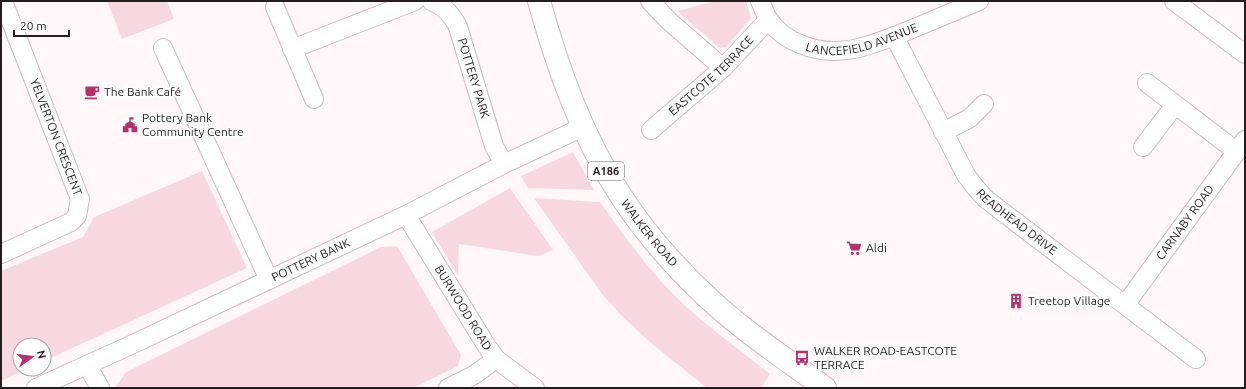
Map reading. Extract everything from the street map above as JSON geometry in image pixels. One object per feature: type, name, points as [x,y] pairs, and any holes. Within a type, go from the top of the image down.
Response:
[{"type":"main road","name":"WALKER ROAD","points":[[539,1],[554,50],[583,127],[602,165],[621,197],[661,249],[708,298],[734,320],[825,388]]},
{"type":"street","name":"YELVERTON CRESCENT","points":[[1,254],[71,222],[77,216],[80,208],[80,199],[3,1]]},
{"type":"street","points":[[292,48],[414,1]]},
{"type":"street","name":"POTTERY PARK","points":[[431,1],[447,10],[454,18],[494,146],[504,164]]},
{"type":"street","points":[[650,1],[669,21],[723,68]]},
{"type":"street","name":"LANCEFIELD AVENUE","points":[[760,1],[768,20],[777,30],[790,40],[810,48],[828,52],[858,49],[979,1]]},
{"type":"street","points":[[1174,1],[1245,54]]},
{"type":"street","points":[[275,7],[314,99]]},
{"type":"street","name":"EASTCOTE TERRACE","points":[[651,130],[723,68],[768,20]]},
{"type":"street","name":"READHEAD DRIVE","points":[[894,36],[966,175],[986,199],[1196,359]]},
{"type":"street","points":[[163,48],[269,280]]},
{"type":"street","points":[[1147,83],[1175,105],[1241,146]]},
{"type":"street","points":[[944,132],[970,118],[984,104]]},
{"type":"street","points":[[1143,147],[1175,105]]},
{"type":"street","name":"POTTERY BANK","points":[[36,388],[406,215],[504,164],[583,127]]},
{"type":"street","name":"CARNABY ROAD","points":[[1125,305],[1241,146]]},
{"type":"street","name":"BURWOOD ROAD","points":[[406,215],[496,359],[536,388]]},
{"type":"street","points":[[448,388],[474,375],[496,359]]},
{"type":"street","points":[[87,365],[100,388]]},
{"type":"shaded area","points":[[107,1],[167,1],[174,19],[122,39]]},
{"type":"shaded area","points":[[716,1],[746,1],[751,18],[726,47],[720,48],[677,11]]},
{"type":"shaded area","points":[[573,152],[594,190],[528,188],[521,176]]},
{"type":"shaded area","points":[[202,171],[247,268],[52,357],[52,337],[12,337],[12,376],[1,381],[1,271],[83,237],[94,217]]},
{"type":"shaded area","points":[[510,188],[553,250],[538,256],[459,244],[458,276],[432,232]]},
{"type":"shaded area","points":[[534,198],[600,202],[644,262],[674,295],[709,326],[770,374],[761,388],[707,388],[651,343],[623,317],[602,294]]},
{"type":"shaded area","points":[[397,246],[461,355],[458,366],[413,388],[115,388],[126,372],[381,247]]},
{"type":"place","name":"The Bank Café","points":[[92,92]]},
{"type":"place","name":"Pottery Bank Community Centre","points":[[130,125]]},
{"type":"place","name":"Aldi","points":[[854,248]]},
{"type":"place","name":"Treetop Village","points":[[1016,301]]},
{"type":"place","name":"WALKER ROAD-EASTCOTE TERRACE","points":[[802,358]]}]
